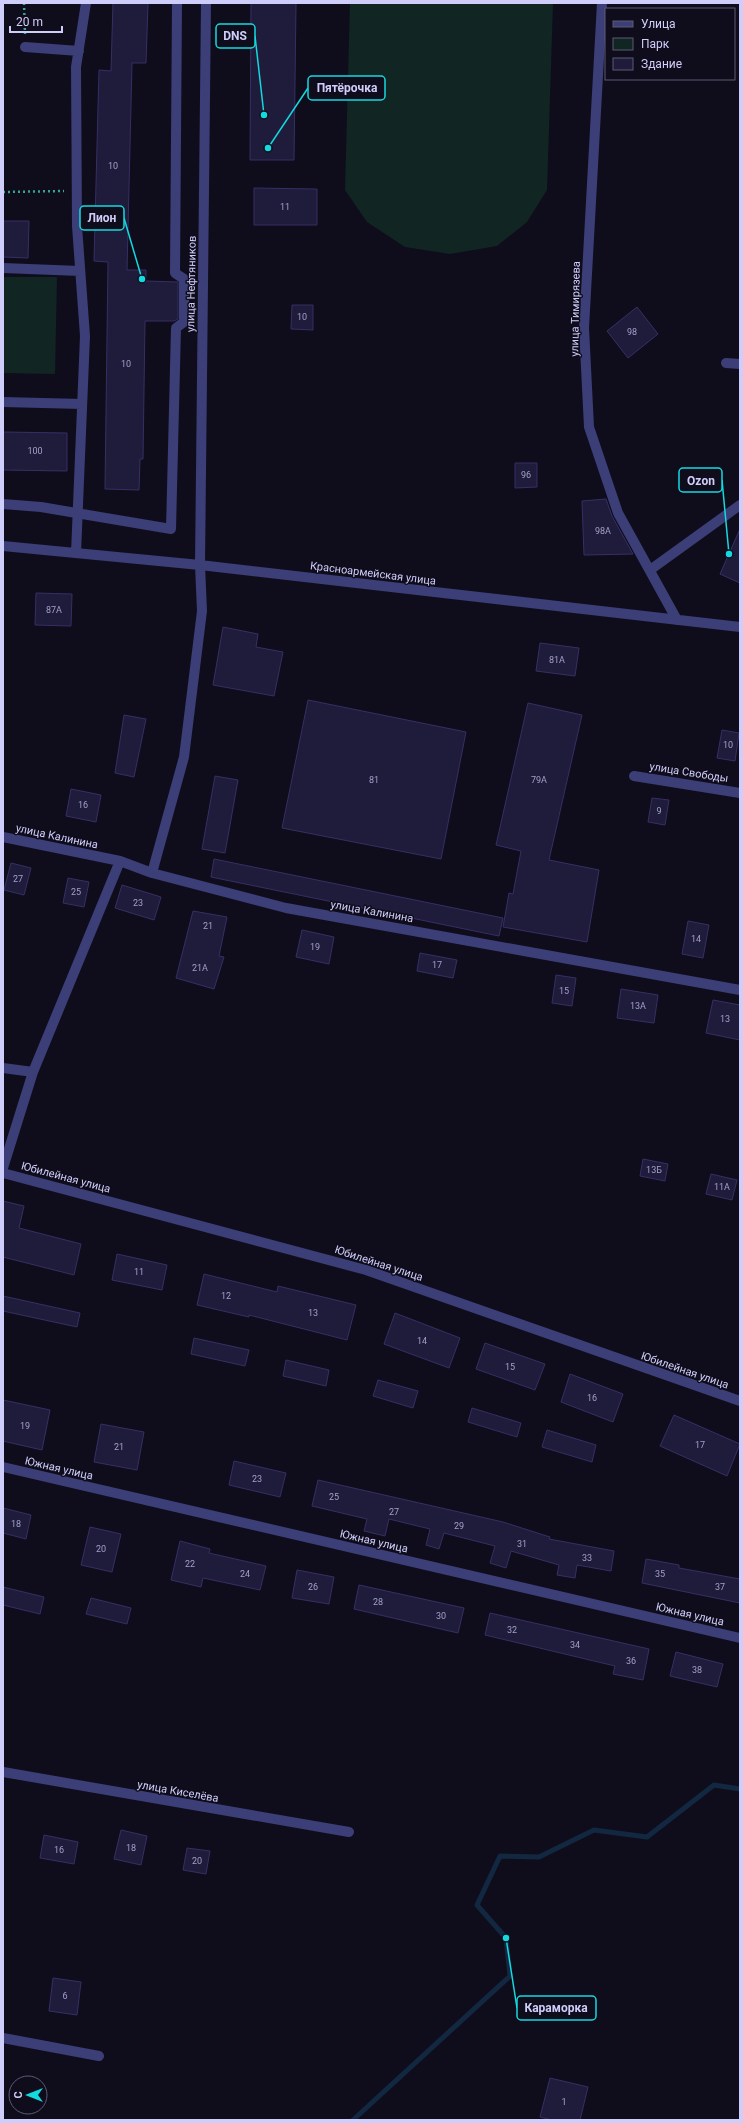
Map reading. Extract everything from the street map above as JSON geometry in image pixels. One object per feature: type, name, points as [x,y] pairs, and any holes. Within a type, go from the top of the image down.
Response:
[{"type":"street","points":[[76,553],[85,336],[76,191],[76,67],[86,3]]},
{"type":"street","points":[[3,504],[77,513],[171,528],[176,328],[184,322],[184,279],[175,273],[177,3]]},
{"type":"street","name":"улица Нефтяников","points":[[152,873],[184,757],[202,611],[200,565],[206,3]]},
{"type":"street","name":"улица Тимирязева","points":[[602,3],[584,328],[589,427],[618,513],[677,620]]},
{"type":"street","points":[[25,47],[78,51]]},
{"type":"street","points":[[3,268],[80,271]]},
{"type":"street","points":[[726,364],[740,364]]},
{"type":"street","points":[[3,402],[82,404]]},
{"type":"street","points":[[650,570],[740,505]]},
{"type":"street","name":"Красноармейская улица","points":[[3,546],[200,565],[740,627]]},
{"type":"street","name":"улица Свободы","points":[[634,776],[740,792]]},
{"type":"street","name":"улица Калинина","points":[[3,837],[120,861],[152,873],[286,908],[740,990]]},
{"type":"street","points":[[3,1168],[33,1072],[120,861]]},
{"type":"street","points":[[3,1068],[33,1072]]},
{"type":"street","name":"Юбилейная улица","points":[[3,1173],[366,1270],[740,1402]]},
{"type":"street","name":"Южная улица","points":[[3,1467],[740,1638]]},
{"type":"street","name":"улица Киселёва","points":[[3,1772],[349,1832]]},
{"type":"street","points":[[3,2038],[99,2056]]},
{"type":"path","points":[[24,3],[25,47]]},
{"type":"path","points":[[3,192],[76,191]]},
{"type":"green space","points":[[350,3],[553,3],[547,190],[527,222],[497,246],[450,254],[405,247],[367,222],[345,190]]},
{"type":"green space","points":[[3,277],[57,277],[55,374],[3,373]]},
{"type":"building","points":[[113,3],[148,3],[146,63],[132,63],[127,270],[146,270],[146,281],[178,282],[178,319],[174,321],[145,321],[143,459],[140,459],[139,490],[105,489],[108,262],[94,261],[99,70],[111,71]]},
{"type":"building","points":[[251,3],[296,3],[294,160],[250,160]]},
{"type":"building","points":[[254,188],[317,189],[317,225],[254,225]]},
{"type":"building","points":[[3,221],[29,221],[28,258],[3,257]]},
{"type":"building","points":[[292,305],[313,305],[313,330],[291,329]]},
{"type":"building","points":[[637,307],[658,334],[628,358],[607,331]]},
{"type":"building","points":[[3,432],[67,433],[67,471],[3,470]]},
{"type":"building","points":[[515,463],[537,463],[537,487],[515,488]]},
{"type":"building","points":[[606,499],[612,516],[633,554],[584,555],[582,501]]},
{"type":"building","points":[[740,529],[740,583],[720,574]]},
{"type":"building","points":[[36,593],[72,594],[71,626],[35,625]]},
{"type":"building","points":[[223,627],[258,634],[256,647],[283,652],[274,696],[213,685]]},
{"type":"building","points":[[540,643],[579,648],[575,676],[536,671]]},
{"type":"building","points":[[308,700],[466,732],[441,859],[282,828]]},
{"type":"building","points":[[528,703],[582,715],[549,860],[599,870],[587,942],[503,927],[509,893],[513,894],[521,851],[496,845]]},
{"type":"building","points":[[124,715],[146,719],[134,777],[115,773]]},
{"type":"building","points":[[722,730],[739,733],[735,761],[717,758]]},
{"type":"building","points":[[215,776],[238,780],[225,853],[202,849]]},
{"type":"building","points":[[71,789],[101,795],[96,822],[66,816]]},
{"type":"building","points":[[652,798],[669,800],[665,825],[648,822]]},
{"type":"building","points":[[214,859],[503,918],[499,936],[211,877]]},
{"type":"building","points":[[11,863],[31,868],[24,895],[4,890]]},
{"type":"building","points":[[68,878],[89,882],[84,907],[63,903]]},
{"type":"building","points":[[122,885],[161,897],[154,920],[115,908]]},
{"type":"building","points":[[193,911],[227,917],[219,956],[224,957],[214,989],[176,978]]},
{"type":"building","points":[[688,921],[709,925],[703,958],[682,954]]},
{"type":"building","points":[[302,930],[334,937],[329,964],[296,957]]},
{"type":"building","points":[[420,953],[457,960],[453,978],[417,971]]},
{"type":"building","points":[[556,975],[576,978],[572,1006],[552,1003]]},
{"type":"building","points":[[621,989],[658,995],[654,1023],[617,1018]]},
{"type":"building","points":[[713,1000],[740,1005],[740,1040],[706,1033]]},
{"type":"building","points":[[643,1159],[668,1164],[665,1181],[640,1176]]},
{"type":"building","points":[[711,1174],[737,1180],[732,1200],[706,1194]]},
{"type":"building","points":[[3,1201],[24,1206],[19,1228],[81,1244],[74,1275],[3,1257]]},
{"type":"building","points":[[117,1254],[167,1265],[162,1290],[112,1280]]},
{"type":"building","points":[[204,1274],[277,1292],[278,1286],[356,1305],[347,1340],[249,1315],[249,1317],[197,1305]]},
{"type":"building","points":[[3,1296],[80,1313],[77,1327],[3,1311]]},
{"type":"building","points":[[395,1313],[460,1338],[449,1368],[384,1344]]},
{"type":"building","points":[[194,1338],[249,1350],[245,1366],[191,1354]]},
{"type":"building","points":[[485,1343],[545,1364],[535,1390],[476,1369]]},
{"type":"building","points":[[286,1360],[329,1370],[326,1386],[283,1376]]},
{"type":"building","points":[[570,1374],[623,1394],[613,1422],[561,1402]]},
{"type":"building","points":[[378,1380],[418,1391],[413,1408],[373,1396]]},
{"type":"building","points":[[3,1400],[50,1410],[42,1450],[3,1441]]},
{"type":"building","points":[[472,1408],[521,1423],[517,1437],[468,1422]]},
{"type":"building","points":[[674,1415],[740,1444],[727,1476],[660,1446]]},
{"type":"building","points":[[101,1424],[144,1432],[137,1470],[94,1462]]},
{"type":"building","points":[[547,1430],[596,1445],[592,1462],[542,1447]]},
{"type":"building","points":[[234,1461],[286,1473],[280,1497],[229,1485]]},
{"type":"building","points":[[318,1480],[503,1522],[550,1537],[549,1539],[614,1551],[611,1571],[577,1565],[575,1578],[557,1575],[559,1565],[511,1551],[506,1568],[490,1563],[495,1546],[444,1533],[439,1549],[426,1545],[430,1529],[389,1519],[385,1536],[364,1531],[367,1519],[312,1506]]},
{"type":"building","points":[[3,1508],[31,1515],[26,1539],[3,1533]]},
{"type":"building","points":[[90,1527],[121,1534],[112,1572],[81,1565]]},
{"type":"building","points":[[180,1541],[210,1549],[209,1553],[266,1566],[260,1590],[203,1578],[201,1587],[171,1580]]},
{"type":"building","points":[[646,1559],[679,1565],[679,1568],[740,1579],[740,1603],[642,1583]]},
{"type":"building","points":[[297,1570],[334,1577],[329,1604],[292,1598]]},
{"type":"building","points":[[359,1585],[464,1608],[458,1633],[354,1609]]},
{"type":"building","points":[[3,1587],[44,1597],[40,1614],[3,1605]]},
{"type":"building","points":[[91,1598],[131,1608],[127,1624],[86,1614]]},
{"type":"building","points":[[490,1613],[649,1649],[643,1680],[613,1674],[615,1666],[485,1635]]},
{"type":"building","points":[[676,1652],[723,1664],[717,1687],[670,1676]]},
{"type":"building","points":[[121,1830],[147,1836],[141,1865],[114,1859]]},
{"type":"building","points":[[44,1835],[78,1842],[74,1864],[40,1858]]},
{"type":"building","points":[[187,1848],[210,1851],[206,1874],[183,1870]]},
{"type":"building","points":[[53,1978],[81,1982],[77,2015],[49,2011]]},
{"type":"building","points":[[550,2078],[588,2087],[580,2120],[552,2120],[540,2117]]},
{"type":"waterway","points":[[353,2120],[510,1976],[506,1938],[477,1905],[500,1856],[539,1857],[594,1830],[647,1837],[714,1785],[740,1789]]},
{"type":"place","name":"DNS","points":[[264,115]]},
{"type":"place","name":"Пятёрочка","points":[[268,148]]},
{"type":"place","name":"Лион","points":[[142,279]]},
{"type":"place","name":"Ozon","points":[[729,554]]},
{"type":"place","name":"Караморка","points":[[506,1938]]}]
